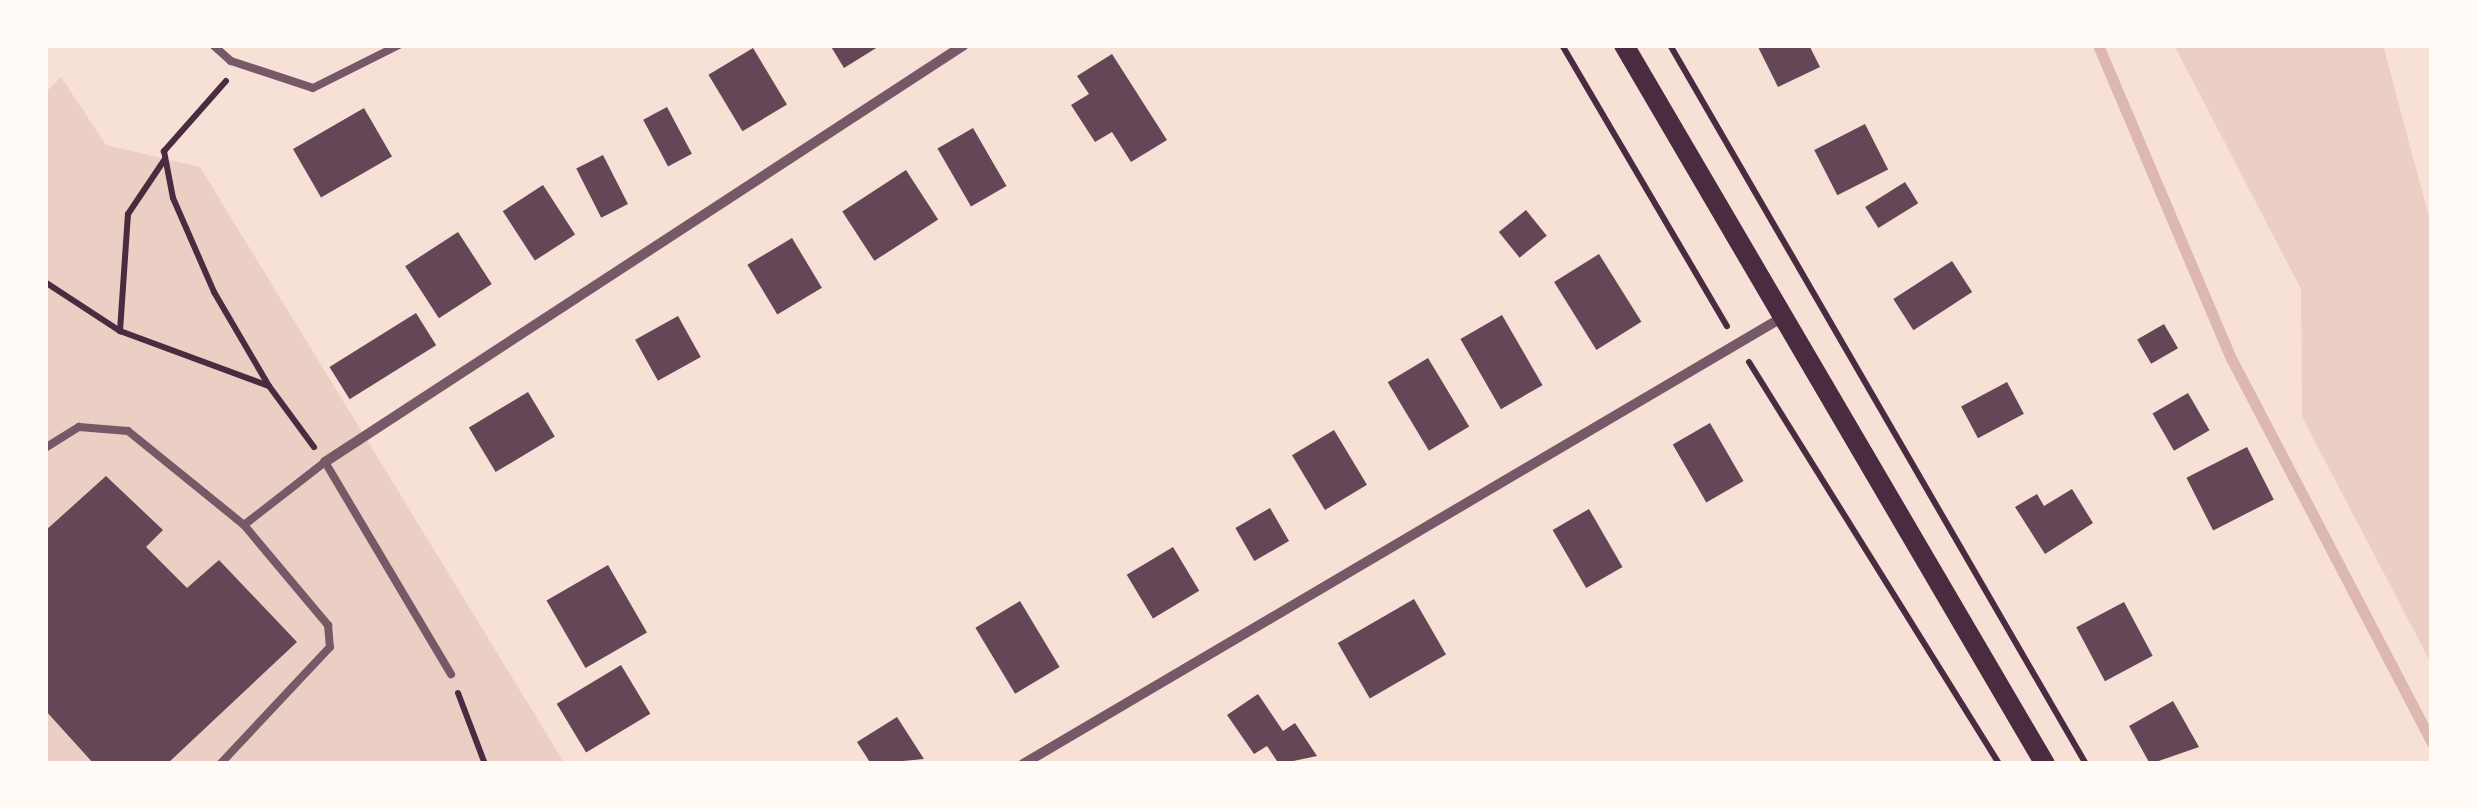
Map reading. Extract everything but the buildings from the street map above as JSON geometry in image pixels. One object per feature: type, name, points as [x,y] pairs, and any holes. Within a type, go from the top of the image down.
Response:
[{"type":"main road","points":[[1624,45],[2045,764]]},
{"type":"street","points":[[325,462],[964,45]]},
{"type":"street","points":[[1023,764],[1782,318]]},
{"type":"lane","points":[[213,45],[231,61],[312,88],[399,45]]},
{"type":"lane","points":[[45,448],[80,427],[128,430],[244,525],[328,625],[330,647],[220,764]]},
{"type":"lane","points":[[244,525],[325,462],[451,674]]},
{"type":"path","points":[[1562,45],[1738,346],[1999,764]]},
{"type":"path","points":[[1670,45],[2086,764]]},
{"type":"path","points":[[120,331],[128,214],[165,159],[224,86],[231,61]]},
{"type":"path","points":[[165,159],[214,292],[268,386],[325,462]]},
{"type":"path","points":[[45,282],[120,331],[268,386]]},
{"type":"path","points":[[451,674],[485,764]]},
{"type":"shaded area","points":[[2174,45],[2383,45],[2432,228],[2432,665],[2302,417],[2301,289]]},
{"type":"shaded area","points":[[61,77],[106,145],[200,167],[565,764],[45,764],[45,93]]},
{"type":"waterway","points":[[2098,45],[2232,360],[2432,743]]}]
